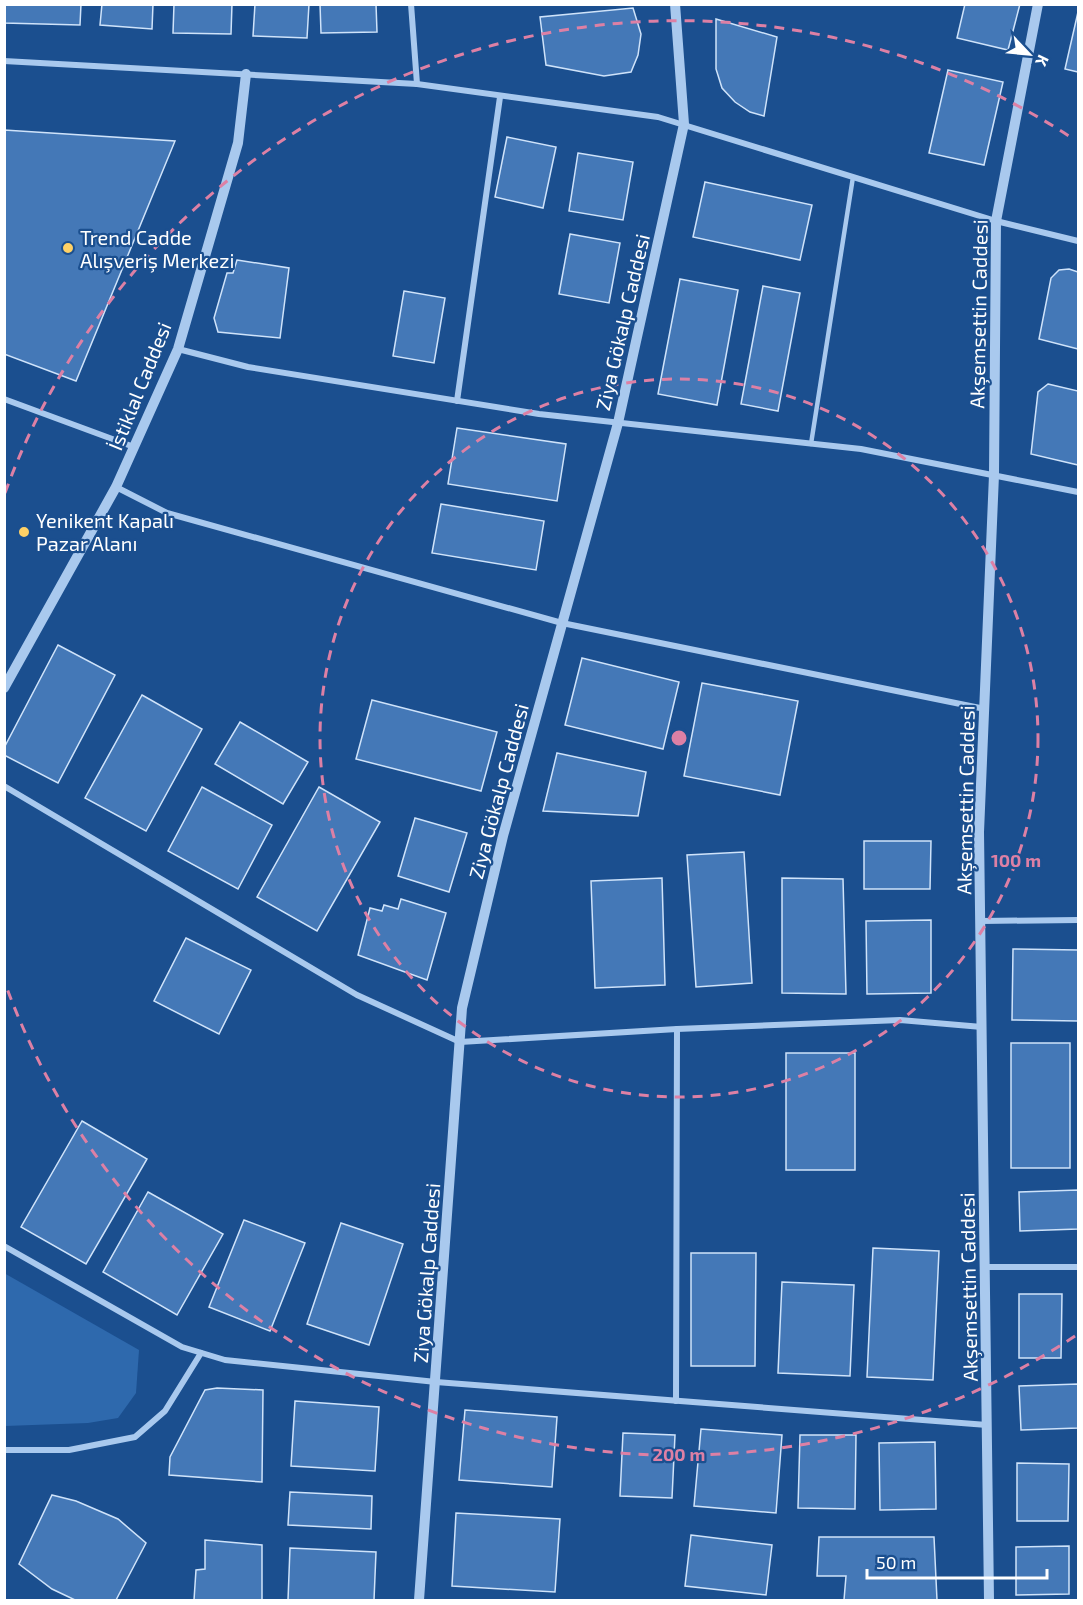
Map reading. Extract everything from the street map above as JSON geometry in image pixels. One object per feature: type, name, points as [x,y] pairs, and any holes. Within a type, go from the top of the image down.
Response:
[{"type":"street","points":[[411,4],[417,84]]},
{"type":"street","name":"Ziya Gökalp Caddesi","points":[[418,1600],[462,1008],[503,836],[618,423],[684,124],[675,4]]},
{"type":"street","name":"Akşemsettin Caddesi","points":[[989,1600],[979,832],[994,475],[996,221],[1038,4]]},
{"type":"street","points":[[4,61],[417,84],[658,117],[996,221],[1078,241]]},
{"type":"street","name":"İstiklal Caddesi","points":[[4,688],[116,487],[178,349],[238,143],[246,74]]},
{"type":"street","points":[[457,401],[500,97]]},
{"type":"street","points":[[178,349],[248,367],[539,414],[861,449],[1078,492]]},
{"type":"street","points":[[4,399],[134,447]]},
{"type":"street","points":[[116,487],[167,513],[562,623],[985,709]]},
{"type":"street","points":[[4,786],[357,995],[460,1042],[677,1029],[900,1020],[983,1027]]},
{"type":"street","points":[[981,921],[1078,920]]},
{"type":"street","points":[[676,1401],[677,1029]]},
{"type":"street","points":[[4,1246],[182,1347],[225,1360],[436,1382],[988,1425]]},
{"type":"street","points":[[986,1267],[1078,1267]]},
{"type":"street","points":[[4,1450],[69,1450],[135,1437],[165,1411],[201,1353]]},
{"type":"lane","points":[[811,444],[853,177]]},
{"type":"shaded area","points":[[4,1273],[139,1350],[136,1393],[118,1418],[88,1423],[5,1426]]},
{"type":"building","points":[[4,4],[81,4],[80,25],[4,23]]},
{"type":"building","points":[[102,4],[153,4],[152,29],[100,25]]},
{"type":"building","points":[[174,4],[232,4],[231,34],[173,33]]},
{"type":"building","points":[[255,4],[309,4],[307,38],[253,36]]},
{"type":"building","points":[[320,4],[376,4],[377,32],[321,33]]},
{"type":"building","points":[[965,4],[1020,4],[1008,50],[957,38]]},
{"type":"building","points":[[633,8],[641,34],[638,55],[631,72],[604,76],[546,65],[540,17]]},
{"type":"building","points":[[1078,12],[1078,72],[1065,69]]},
{"type":"building","points":[[716,19],[777,37],[764,116],[750,112],[735,102],[722,88],[716,69]]},
{"type":"building","points":[[948,70],[1003,82],[984,165],[929,153]]},
{"type":"building","name":"Trend Cadde Alışveriş Merkezi","points":[[4,130],[175,141],[76,381],[4,354]]},
{"type":"building","points":[[507,137],[556,147],[543,208],[495,197]]},
{"type":"building","points":[[578,153],[633,162],[623,220],[569,211]]},
{"type":"building","points":[[705,182],[812,205],[800,260],[693,237]]},
{"type":"building","points":[[570,234],[620,243],[609,303],[559,294]]},
{"type":"building","points":[[237,260],[289,268],[280,338],[218,332],[214,318],[227,273],[233,273]]},
{"type":"building","points":[[1069,269],[1078,272],[1078,349],[1039,339],[1051,278],[1059,270]]},
{"type":"building","points":[[680,279],[738,290],[717,405],[658,394]]},
{"type":"building","points":[[763,286],[800,293],[778,411],[741,404]]},
{"type":"building","points":[[404,291],[445,298],[434,363],[393,356]]},
{"type":"building","points":[[1048,384],[1078,391],[1078,465],[1031,454],[1038,392]]},
{"type":"building","points":[[457,428],[566,444],[557,501],[448,484]]},
{"type":"building","points":[[441,504],[544,521],[536,570],[432,553]]},
{"type":"building","points":[[58,645],[115,675],[58,783],[4,755],[4,748]]},
{"type":"building","points":[[582,658],[679,682],[663,749],[565,725]]},
{"type":"building","points":[[702,683],[798,701],[780,795],[684,776]]},
{"type":"building","points":[[142,695],[202,729],[146,831],[85,798]]},
{"type":"building","points":[[372,700],[497,732],[481,791],[356,759]]},
{"type":"building","points":[[240,722],[308,762],[283,804],[215,764]]},
{"type":"building","points":[[557,753],[646,772],[638,816],[543,811]]},
{"type":"building","points":[[202,787],[272,825],[238,889],[168,851]]},
{"type":"building","points":[[319,787],[380,822],[317,931],[257,897]]},
{"type":"building","points":[[415,818],[467,833],[449,892],[398,876]]},
{"type":"building","points":[[864,841],[931,841],[930,889],[864,889]]},
{"type":"building","points":[[744,852],[752,983],[696,987],[687,855]]},
{"type":"building","points":[[662,878],[665,985],[595,988],[591,881]]},
{"type":"building","points":[[782,878],[843,879],[846,994],[782,993]]},
{"type":"building","points":[[401,899],[446,913],[427,980],[358,955],[370,908],[382,911],[384,905],[398,909]]},
{"type":"building","points":[[931,920],[931,993],[867,994],[866,921]]},
{"type":"building","points":[[186,938],[251,970],[219,1034],[154,1001]]},
{"type":"building","points":[[1013,949],[1078,950],[1078,1021],[1012,1020]]},
{"type":"building","points":[[1011,1043],[1070,1043],[1070,1168],[1011,1168]]},
{"type":"building","points":[[786,1053],[855,1053],[855,1170],[786,1170]]},
{"type":"building","points":[[82,1121],[147,1159],[86,1264],[21,1227]]},
{"type":"building","points":[[1078,1190],[1078,1229],[1020,1231],[1019,1192]]},
{"type":"building","points":[[148,1192],[223,1234],[177,1315],[103,1272]]},
{"type":"building","points":[[244,1220],[305,1243],[270,1331],[209,1307]]},
{"type":"building","points":[[341,1223],[403,1244],[369,1345],[307,1324]]},
{"type":"building","points":[[873,1248],[939,1251],[933,1380],[867,1377]]},
{"type":"building","points":[[691,1253],[756,1253],[755,1366],[691,1366]]},
{"type":"building","points":[[782,1282],[854,1285],[850,1376],[778,1373]]},
{"type":"building","points":[[1019,1294],[1062,1294],[1061,1358],[1019,1358]]},
{"type":"building","points":[[1078,1384],[1078,1428],[1021,1430],[1019,1386]]},
{"type":"building","points":[[217,1388],[263,1390],[262,1482],[169,1475],[170,1457],[205,1390]]},
{"type":"building","points":[[295,1401],[379,1407],[375,1471],[291,1466]]},
{"type":"building","points":[[465,1410],[557,1417],[552,1487],[459,1480]]},
{"type":"building","points":[[701,1429],[782,1435],[776,1513],[694,1506]]},
{"type":"building","points":[[623,1433],[675,1435],[672,1498],[620,1496]]},
{"type":"building","points":[[800,1435],[856,1435],[855,1509],[798,1508]]},
{"type":"building","points":[[935,1442],[936,1509],[880,1510],[879,1443]]},
{"type":"building","points":[[1017,1463],[1069,1464],[1068,1521],[1017,1521]]},
{"type":"building","points":[[290,1492],[372,1496],[371,1529],[288,1525]]},
{"type":"building","points":[[52,1495],[76,1501],[118,1519],[146,1543],[116,1600],[75,1600],[52,1589],[19,1564]]},
{"type":"building","points":[[456,1513],[560,1519],[555,1592],[452,1586]]},
{"type":"building","points":[[691,1535],[772,1545],[766,1595],[685,1586]]},
{"type":"building","points":[[819,1537],[934,1537],[937,1600],[844,1600],[846,1576],[817,1576]]},
{"type":"building","points":[[205,1540],[262,1545],[262,1600],[194,1600],[196,1570],[205,1569]]},
{"type":"building","points":[[1069,1546],[1069,1594],[1016,1595],[1016,1547]]},
{"type":"building","points":[[290,1548],[376,1552],[374,1600],[288,1600]]},
{"type":"place","name":"Trend Cadde Alışveriş Merkezi","points":[[68,248]]},
{"type":"place","name":"Yenikent Kapalı Pazar Alanı","points":[[24,532]]}]
